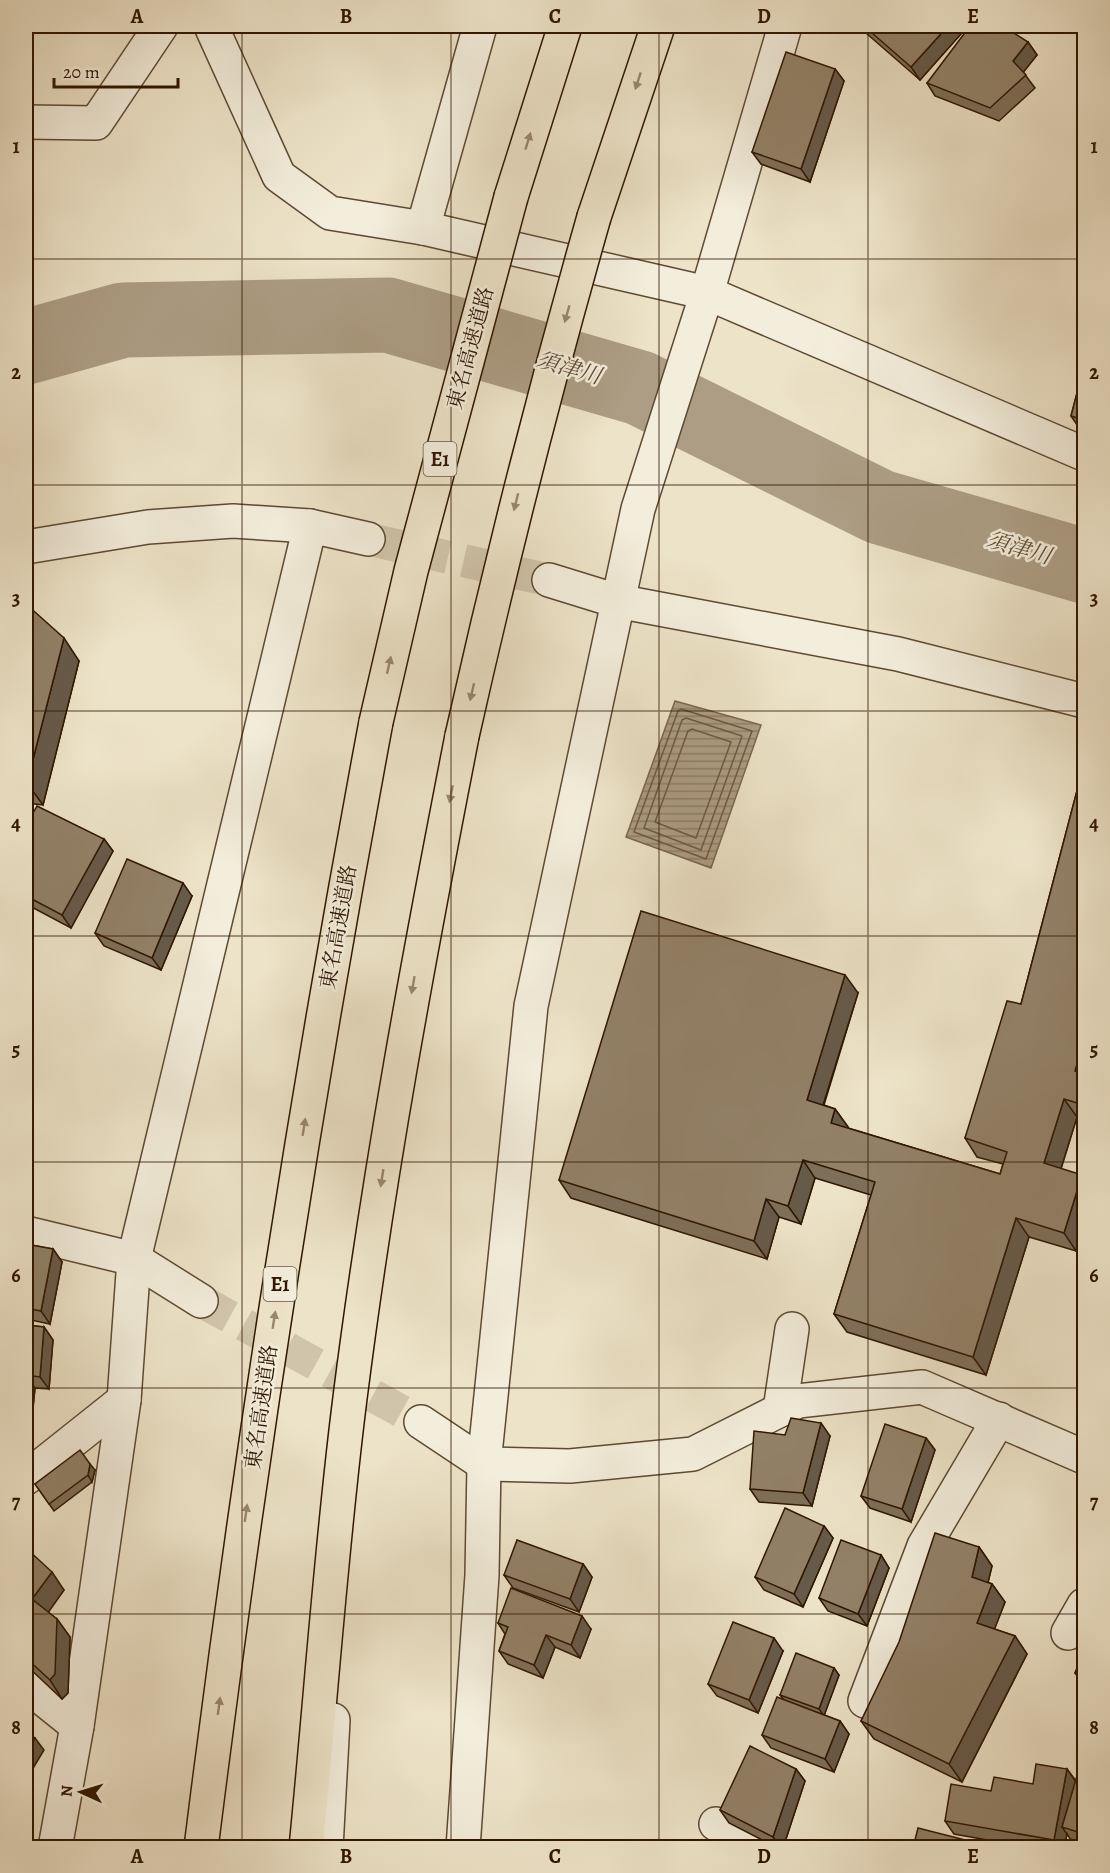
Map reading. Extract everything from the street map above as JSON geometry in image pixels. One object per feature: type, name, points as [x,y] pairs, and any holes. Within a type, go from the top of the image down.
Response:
[{"type":"highway","name":"東名高速道路","points":[[201,1848],[262,1400],[327,981],[376,722],[411,571],[511,197],[565,26]]},
{"type":"highway","points":[[306,1848],[350,1400],[373,1229],[413,985],[462,736],[536,424],[594,217],[657,26]]},
{"type":"street","points":[[26,122],[96,123],[161,26]]},
{"type":"street","points":[[211,26],[279,176],[330,213],[423,228],[707,293],[1084,454]]},
{"type":"street","points":[[423,228],[480,26]]},
{"type":"street","points":[[463,1848],[482,1575],[484,1464],[531,1006],[638,508],[707,293],[784,26]]},
{"type":"street","points":[[26,547],[159,526],[233,521],[310,526],[368,539]]},
{"type":"street","points":[[55,1848],[76,1726],[124,1400],[134,1259],[310,526]]},
{"type":"street","points":[[549,580],[617,601],[898,654],[1084,700]]},
{"type":"street","points":[[26,1233],[134,1259],[201,1301]]},
{"type":"street","points":[[780,1410],[792,1329]]},
{"type":"street","points":[[421,1422],[484,1464],[570,1466],[693,1454],[798,1401],[922,1387],[1084,1457]]},
{"type":"street","points":[[26,1478],[124,1400]]},
{"type":"street","points":[[326,1848],[350,1400]]},
{"type":"street","points":[[865,1701],[924,1546],[999,1419]]},
{"type":"street","points":[[1068,1633],[1084,1605]]},
{"type":"street","points":[[26,1685],[76,1726]]},
{"type":"street","points":[[188,1848],[213,1748]]},
{"type":"street","points":[[716,1824],[757,1848]]},
{"type":"water","points":[[675,701],[761,725],[711,868],[626,837]]},
{"type":"building","points":[[864,26],[948,26],[911,67]]},
{"type":"building","points":[[970,26],[1003,26],[1028,42],[1013,61],[1026,75],[990,108],[927,83]]},
{"type":"building","points":[[786,52],[835,69],[801,169],[752,152]]},
{"type":"building","points":[[1084,366],[1084,420],[1071,416]]},
{"type":"building","points":[[26,604],[64,638],[27,783],[26,782]]},
{"type":"building","points":[[1084,764],[1084,1040],[1075,1071],[1084,1074],[1084,1105],[1064,1099],[1044,1163],[1082,1175],[1064,1233],[1016,1218],[973,1357],[834,1314],[875,1182],[803,1160],[788,1206],[766,1199],[754,1241],[559,1180],[641,911],[845,975],[807,1100],[835,1109],[831,1123],[1000,1174],[1007,1152],[965,1138],[1007,1001],[1021,1004]]},
{"type":"building","points":[[37,806],[104,839],[62,915],[26,896],[26,826]]},
{"type":"building","points":[[127,859],[183,883],[152,958],[95,933]]},
{"type":"building","points":[[26,1244],[53,1249],[41,1311],[26,1308]]},
{"type":"building","points":[[26,1325],[44,1327],[40,1377],[26,1375]]},
{"type":"building","points":[[791,1418],[821,1423],[803,1493],[750,1489],[754,1431],[785,1435]]},
{"type":"building","points":[[885,1424],[926,1438],[902,1509],[861,1496]]},
{"type":"building","points":[[80,1450],[90,1464],[88,1475],[49,1504],[35,1484]]},
{"type":"building","points":[[785,1508],[824,1526],[794,1594],[755,1577]]},
{"type":"building","points":[[935,1533],[979,1547],[972,1577],[992,1584],[977,1623],[1015,1636],[949,1764],[861,1721],[899,1642]]},
{"type":"building","points":[[517,1540],[583,1564],[570,1599],[504,1575]]},
{"type":"building","points":[[841,1540],[881,1555],[858,1614],[819,1598]]},
{"type":"building","points":[[26,1548],[52,1572],[32,1599],[57,1619],[55,1674],[50,1680],[26,1658]]},
{"type":"building","points":[[511,1588],[582,1616],[571,1645],[546,1635],[534,1665],[499,1651],[508,1627],[498,1623]]},
{"type":"building","points":[[733,1622],[774,1638],[749,1700],[708,1684]]},
{"type":"building","points":[[1084,1652],[1084,1677],[1075,1673]]},
{"type":"building","points":[[796,1653],[834,1668],[819,1709],[780,1695]]},
{"type":"building","points":[[777,1697],[840,1721],[825,1759],[762,1735]]},
{"type":"building","points":[[26,1732],[35,1738],[26,1753]]},
{"type":"building","points":[[750,1746],[796,1769],[773,1837],[720,1810]]},
{"type":"building","points":[[1084,1752],[1084,1834],[1062,1827]]},
{"type":"building","points":[[1036,1764],[1067,1769],[1054,1840],[945,1821],[951,1784],[991,1791],[994,1777],[1033,1784]]},
{"type":"building","points":[[918,1828],[989,1846],[988,1848],[913,1848]]},
{"type":"waterway","name":"須津川","points":[[26,347],[123,320],[388,315],[640,388],[880,507],[1084,566]]},
{"type":"tunnel","points":[[368,539],[549,580]]},
{"type":"tunnel","points":[[201,1301],[421,1422]]}]
